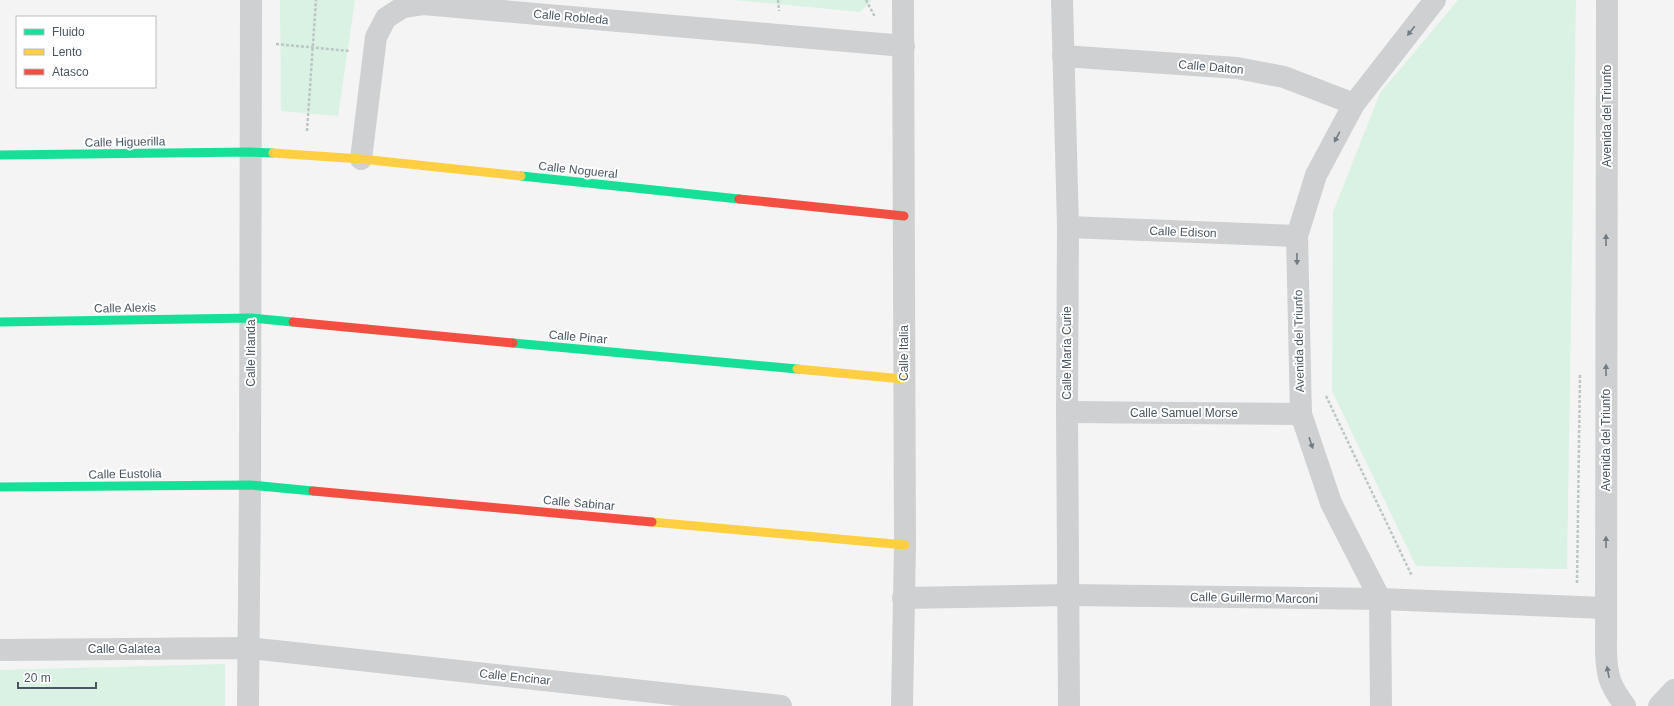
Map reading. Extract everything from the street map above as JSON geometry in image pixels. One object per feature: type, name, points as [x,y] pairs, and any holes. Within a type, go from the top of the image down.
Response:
[{"type":"street","name":"Calle Irlanda","points":[[248,706],[251,318],[251,0]]},
{"type":"street","name":"Calle Italia","points":[[902,706],[905,545],[903,379],[904,0]]},
{"type":"street","name":"Calle María Curie","points":[[1062,0],[1068,227],[1067,412],[1069,706]]},
{"type":"street","name":"Avenida del Triunfo","points":[[1381,706],[1380,599],[1331,503],[1301,414],[1297,236],[1316,174],[1354,104],[1435,0]]},
{"type":"street","name":"Avenida del Triunfo","points":[[1607,0],[1605,608],[1607,672],[1612,689],[1626,706]]},
{"type":"street","name":"Calle Robleda","points":[[361,159],[376,36],[386,18],[403,7],[423,4],[904,46]]},
{"type":"street","name":"Calle Dalton","points":[[1063,56],[1237,68],[1284,77],[1354,104]]},
{"type":"street","name":"Calle Higuerilla","points":[[0,155],[250,152]]},
{"type":"street","name":"Calle Nogueral","points":[[250,152],[361,159],[904,216]]},
{"type":"street","name":"Calle Edison","points":[[1068,227],[1297,236]]},
{"type":"street","name":"Calle Alexis","points":[[0,322],[251,318]]},
{"type":"street","name":"Calle Pinar","points":[[251,318],[903,379]]},
{"type":"street","name":"Calle Samuel Morse","points":[[1067,412],[1301,414]]},
{"type":"street","name":"Calle Eustolia","points":[[0,487],[250,484]]},
{"type":"street","name":"Calle Sabinar","points":[[250,484],[905,545]]},
{"type":"street","name":"Calle Guillermo Marconi","points":[[904,598],[1068,595],[1380,599],[1605,608]]},
{"type":"street","name":"Calle Galatea","points":[[0,650],[249,648]]},
{"type":"street","name":"Calle Encinar","points":[[249,648],[781,706]]},
{"type":"street","points":[[1659,706],[1674,690]]},
{"type":"path","points":[[307,131],[316,0]]},
{"type":"path","points":[[778,0],[779,12]]},
{"type":"path","points":[[866,0],[875,16]]},
{"type":"path","points":[[269,44],[357,52]]},
{"type":"path","points":[[300,130],[314,132]]},
{"type":"path","points":[[1577,585],[1580,371]]},
{"type":"path","points":[[1324,392],[1413,579]]},
{"type":"green space","points":[[280,0],[355,0],[338,116],[281,111]]},
{"type":"green space","points":[[735,0],[872,0],[860,12]]},
{"type":"green space","points":[[1458,0],[1576,0],[1567,569],[1416,566],[1332,391],[1333,212],[1380,93]]},
{"type":"green space","points":[[225,664],[225,706],[0,706],[0,670]]},
{"type":"traffic: fast","points":[[0,155],[273,153]]},
{"type":"traffic: fast","points":[[521,176],[739,199]]},
{"type":"traffic: fast","points":[[0,322],[251,318],[293,322]]},
{"type":"traffic: fast","points":[[513,343],[797,369]]},
{"type":"traffic: fast","points":[[0,487],[250,485],[313,491]]},
{"type":"traffic: slow","points":[[273,153],[361,159],[521,176]]},
{"type":"traffic: slow","points":[[797,369],[903,379]]},
{"type":"traffic: slow","points":[[652,522],[905,545]]},
{"type":"traffic: jam","points":[[739,199],[904,216]]},
{"type":"traffic: jam","points":[[293,322],[513,343]]},
{"type":"traffic: jam","points":[[313,491],[652,522]]}]
